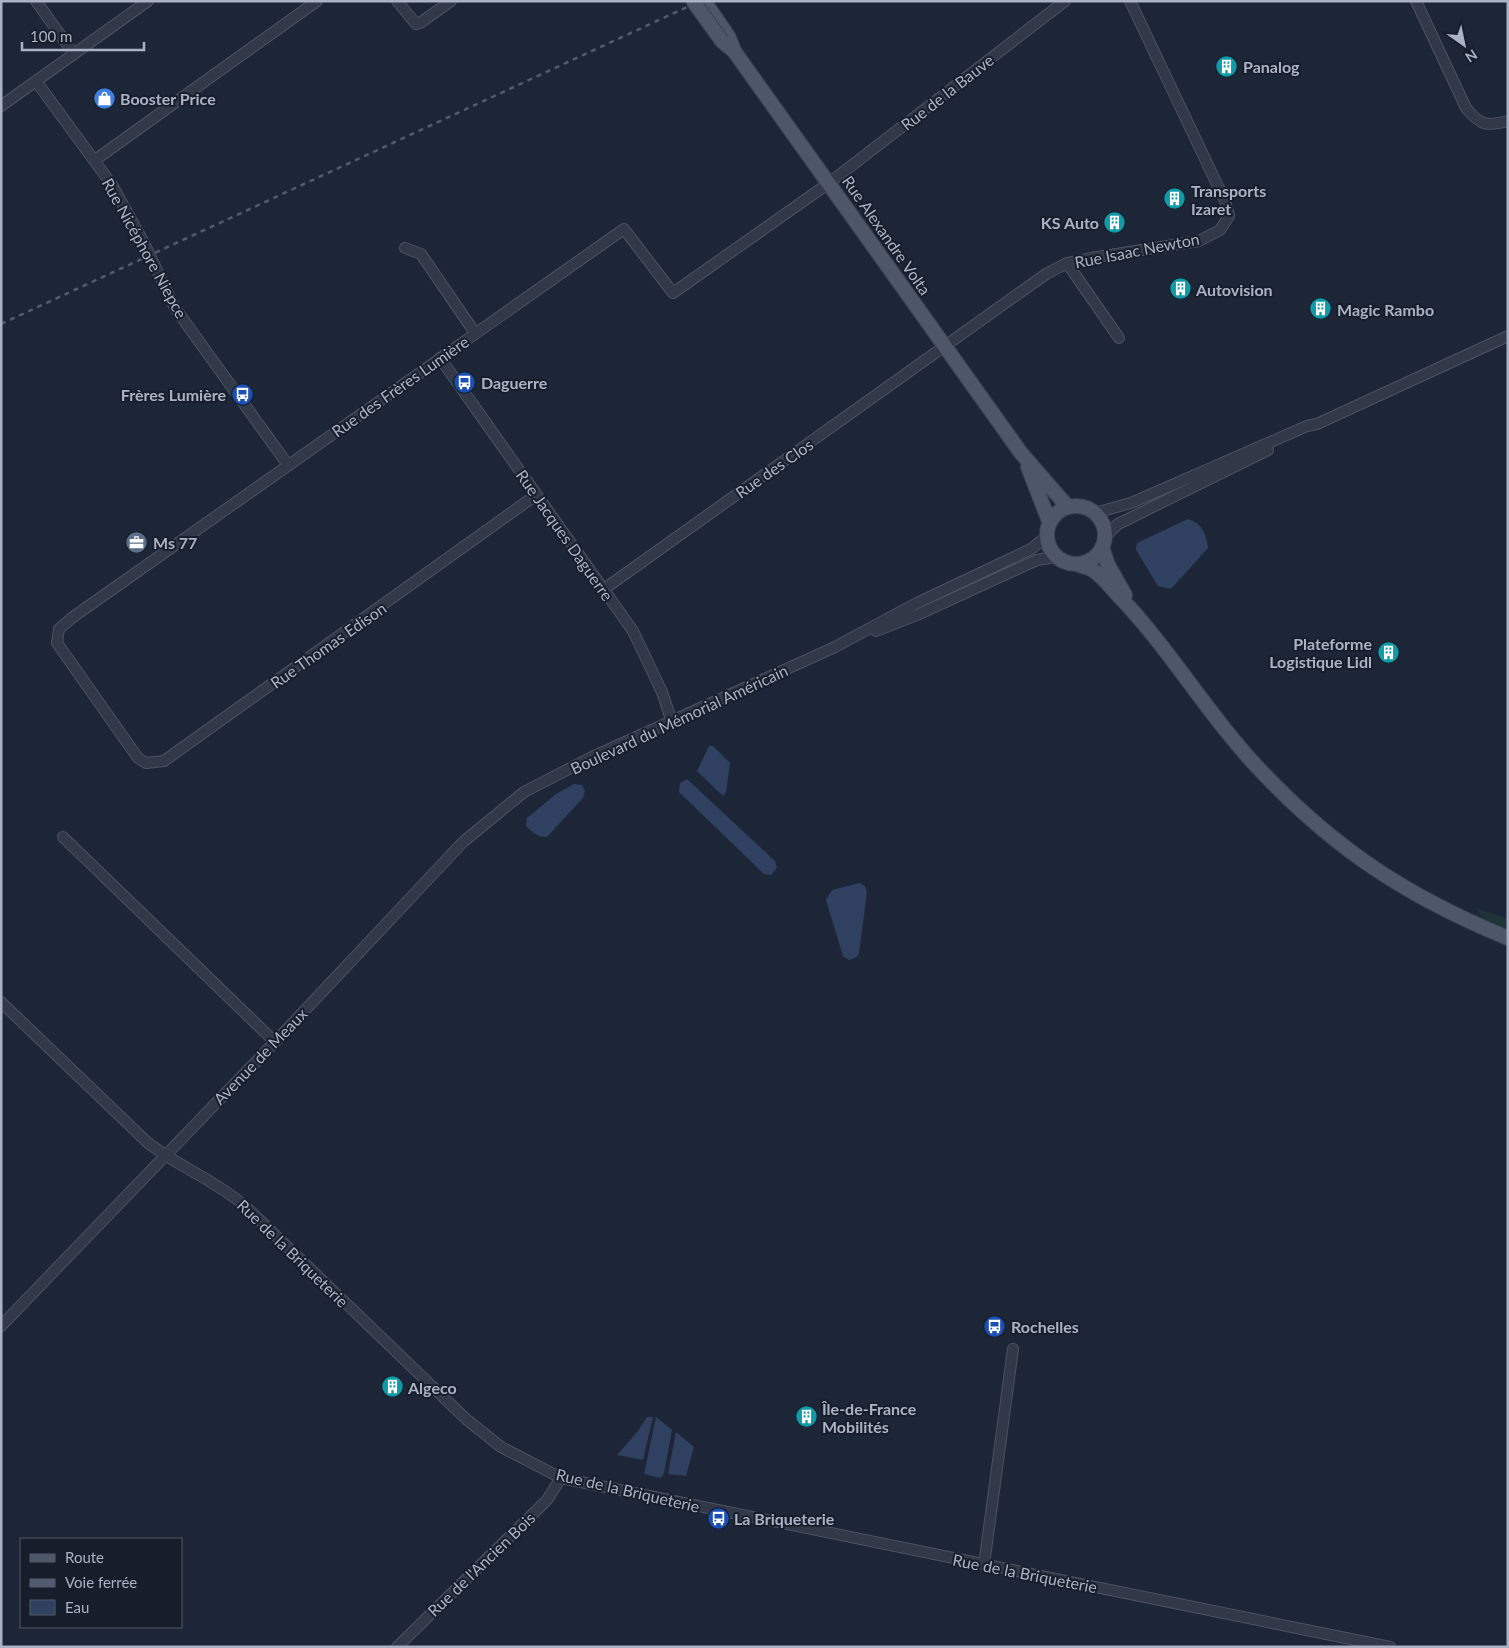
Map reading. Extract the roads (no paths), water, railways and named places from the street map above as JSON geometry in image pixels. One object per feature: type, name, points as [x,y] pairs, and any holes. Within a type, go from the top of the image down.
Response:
[{"type":"main road","points":[[693,1],[725,39]]},
{"type":"main road","points":[[704,1],[725,39]]},
{"type":"main road","name":"Rue Alexandre Volta","points":[[725,39],[1021,453],[1068,506]]},
{"type":"main road","name":"Rue Alexandre Volta","points":[[1021,453],[1050,521]]},
{"type":"main road","points":[[1135,613],[1108,565],[1104,542],[1104,528],[1095,513],[1082,506],[1068,506],[1054,515],[1050,521],[1046,537],[1056,557],[1062,561],[1091,569],[1100,575],[1135,613],[1234,741],[1260,771],[1319,827],[1382,875],[1420,898],[1466,921],[1508,938]]},
{"type":"main road","points":[[1077,564],[1092,560],[1104,542]]},
{"type":"street","points":[[36,1],[74,54]]},
{"type":"street","points":[[1,106],[148,1]]},
{"type":"street","points":[[95,160],[317,1]]},
{"type":"street","points":[[397,1],[416,24],[451,1]]},
{"type":"street","name":"Rue de la Bauve","points":[[829,183],[1065,1]]},
{"type":"street","name":"Rue Isaac Newton","points":[[944,347],[1046,274],[1067,264],[1091,258],[1199,241],[1220,230],[1229,216],[1225,201],[1130,1]]},
{"type":"street","points":[[1416,1],[1466,108],[1478,122],[1490,125],[1508,121]]},
{"type":"street","name":"Rue Nicéphore Niepce","points":[[36,82],[95,160],[130,215],[175,308],[288,465]]},
{"type":"street","name":"Rue des Frères Lumière","points":[[121,736],[57,643],[59,629],[73,617],[624,229],[673,294],[829,183]]},
{"type":"street","points":[[405,248],[420,254],[475,333]]},
{"type":"street","points":[[1067,264],[1118,338]]},
{"type":"street","points":[[1104,542],[1118,524],[1317,424],[1508,336]]},
{"type":"street","name":"Rue des Clos","points":[[604,589],[944,347]]},
{"type":"street","name":"Rue Jacques Daguerre","points":[[440,358],[633,631],[662,692],[672,722]]},
{"type":"street","points":[[1095,513],[1131,503],[1307,426],[1317,424]]},
{"type":"street","name":"Rue Thomas Edison","points":[[121,736],[138,758],[146,763],[164,760],[536,495]]},
{"type":"street","points":[[835,647],[915,604],[1031,549],[1046,537]]},
{"type":"street","points":[[835,647],[917,615],[1037,560],[1056,557]]},
{"type":"street","name":"Boulevard du Mémorial Américain","points":[[524,792],[592,757],[835,647]]},
{"type":"street","name":"Avenue de Meaux","points":[[1,1326],[275,1042],[463,842],[524,792]]},
{"type":"street","points":[[63,837],[275,1042]]},
{"type":"street","name":"Rue de la Briqueterie","points":[[1,1002],[147,1142],[165,1156],[231,1194],[245,1206],[466,1419],[501,1447],[561,1478],[984,1566],[1390,1647]]},
{"type":"street","points":[[984,1566],[1013,1349]]},
{"type":"street","name":"Rue de l'Ancien Bois","points":[[397,1647],[547,1500],[561,1478]]},
{"type":"water","points":[[1188,519],[1200,526],[1206,538],[1208,548],[1171,589],[1158,586],[1136,550],[1137,543]]},
{"type":"water","points":[[709,746],[713,746],[730,763],[726,792],[723,796],[697,771]]},
{"type":"water","points":[[687,779],[775,861],[777,868],[771,875],[764,874],[679,792],[680,783]]},
{"type":"water","points":[[574,784],[582,785],[585,790],[583,798],[547,837],[538,836],[526,826],[527,818],[556,794]]},
{"type":"water","points":[[860,883],[865,886],[867,892],[859,953],[857,957],[849,960],[843,956],[826,900],[832,890]]},
{"type":"water","points":[[647,1417],[653,1417],[643,1460],[617,1455],[638,1431]]},
{"type":"water","points":[[656,1417],[672,1430],[664,1473],[661,1478],[644,1474]]},
{"type":"water","points":[[676,1432],[694,1447],[686,1476],[668,1474]]},
{"type":"railway","points":[[1,324],[700,1]]},
{"type":"place","name":"Panalog","points":[[1227,66]]},
{"type":"place","name":"Booster Price","points":[[104,98]]},
{"type":"place","name":"Transports Izaret","points":[[1175,199]]},
{"type":"place","name":"KS Auto","points":[[1115,222]]},
{"type":"place","name":"Autovision","points":[[1180,289]]},
{"type":"place","name":"Magic Rambo","points":[[1321,309]]},
{"type":"place","name":"Daguerre","points":[[465,382]]},
{"type":"place","name":"Frères Lumière","points":[[242,394]]},
{"type":"place","name":"Ms 77","points":[[137,542]]},
{"type":"place","name":"Plateforme Logistique Lidl","points":[[1388,652]]},
{"type":"place","name":"Rochelles","points":[[995,1326]]},
{"type":"place","name":"Algeco","points":[[392,1387]]},
{"type":"place","name":"Île-de-France Mobilités","points":[[806,1417]]},
{"type":"place","name":"La Briqueterie","points":[[718,1518]]}]
